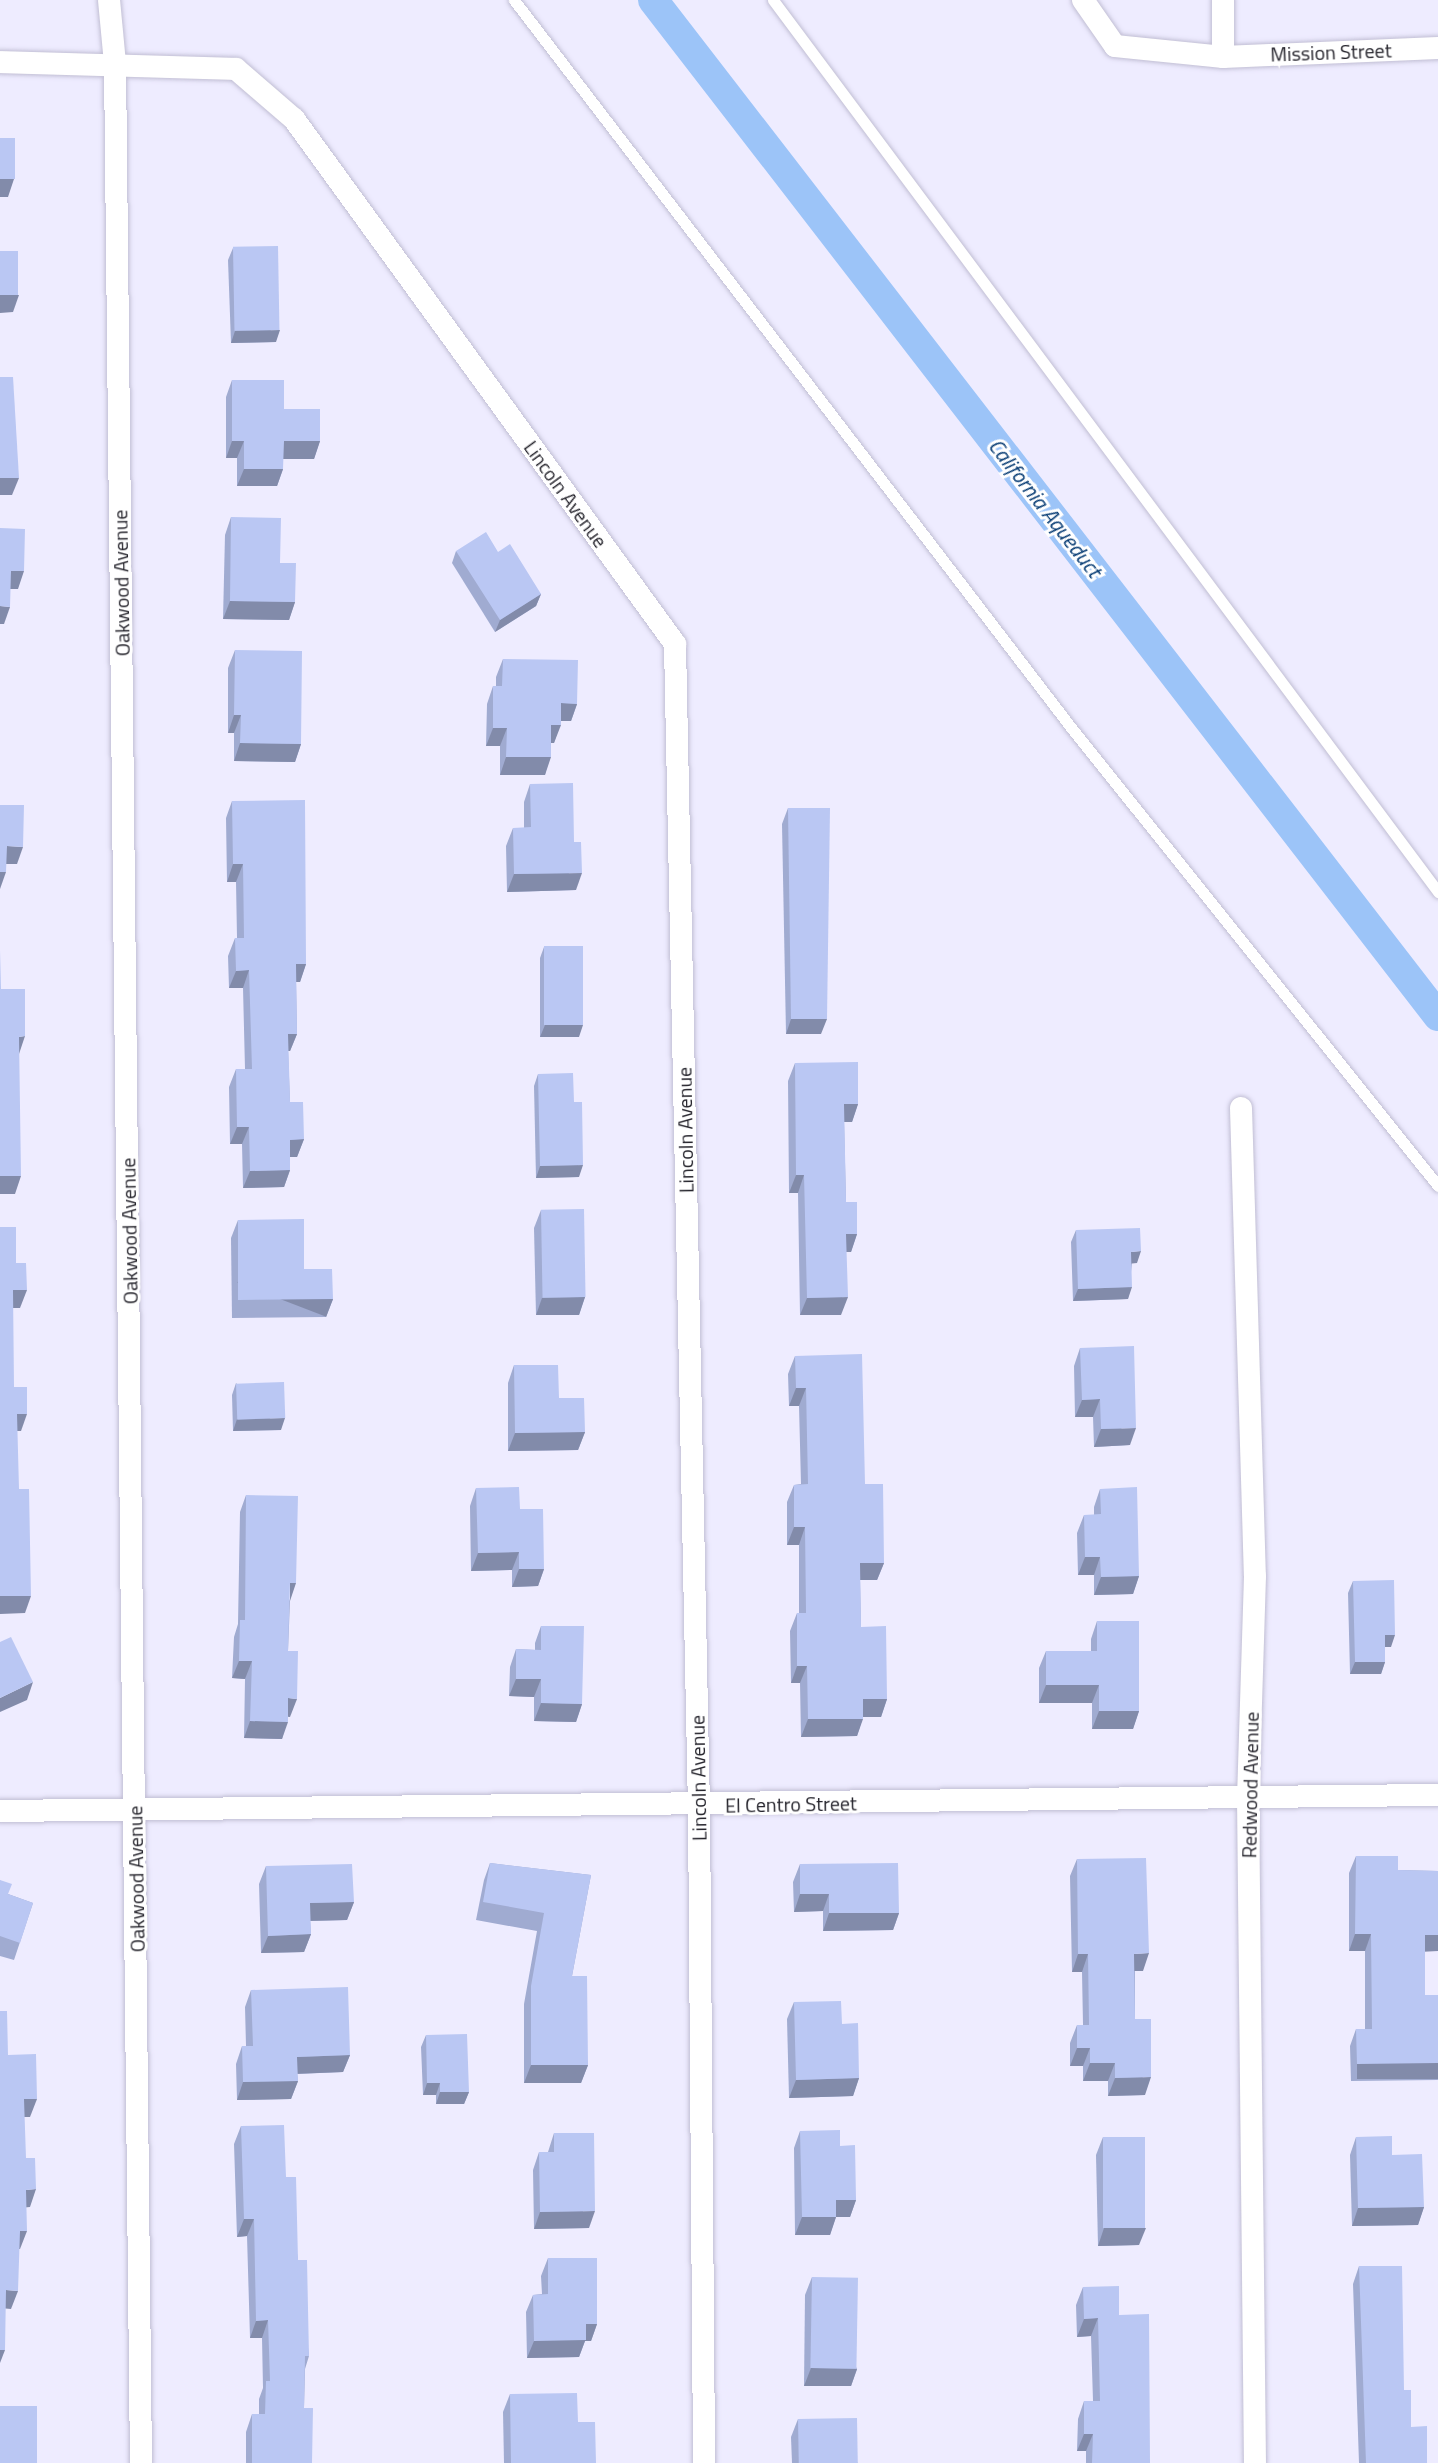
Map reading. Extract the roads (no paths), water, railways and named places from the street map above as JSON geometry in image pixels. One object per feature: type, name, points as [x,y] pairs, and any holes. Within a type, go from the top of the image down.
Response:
[{"type":"street","name":"Oakwood Avenue","points":[[109,0],[115,63],[141,2463]]},
{"type":"street","name":"Mission Street","points":[[1083,0],[1115,46],[1223,57],[1438,48]]},
{"type":"street","points":[[1223,0],[1223,57]]},
{"type":"street","points":[[0,62],[115,63]]},
{"type":"street","name":"Lincoln Avenue","points":[[115,63],[236,69],[294,119],[675,644],[699,1805],[704,2463]]},
{"type":"street","name":"Redwood Avenue","points":[[1241,1108],[1255,1576],[1248,1797],[1255,2463]]},
{"type":"street","name":"El Centro Street","points":[[0,1811],[1438,1795]]},
{"type":"lane","points":[[514,0],[1073,730],[1438,1186]]},
{"type":"lane","points":[[773,0],[1438,892]]},
{"type":"waterway","name":"California Aqueduct","points":[[653,0],[1438,1016]]}]
